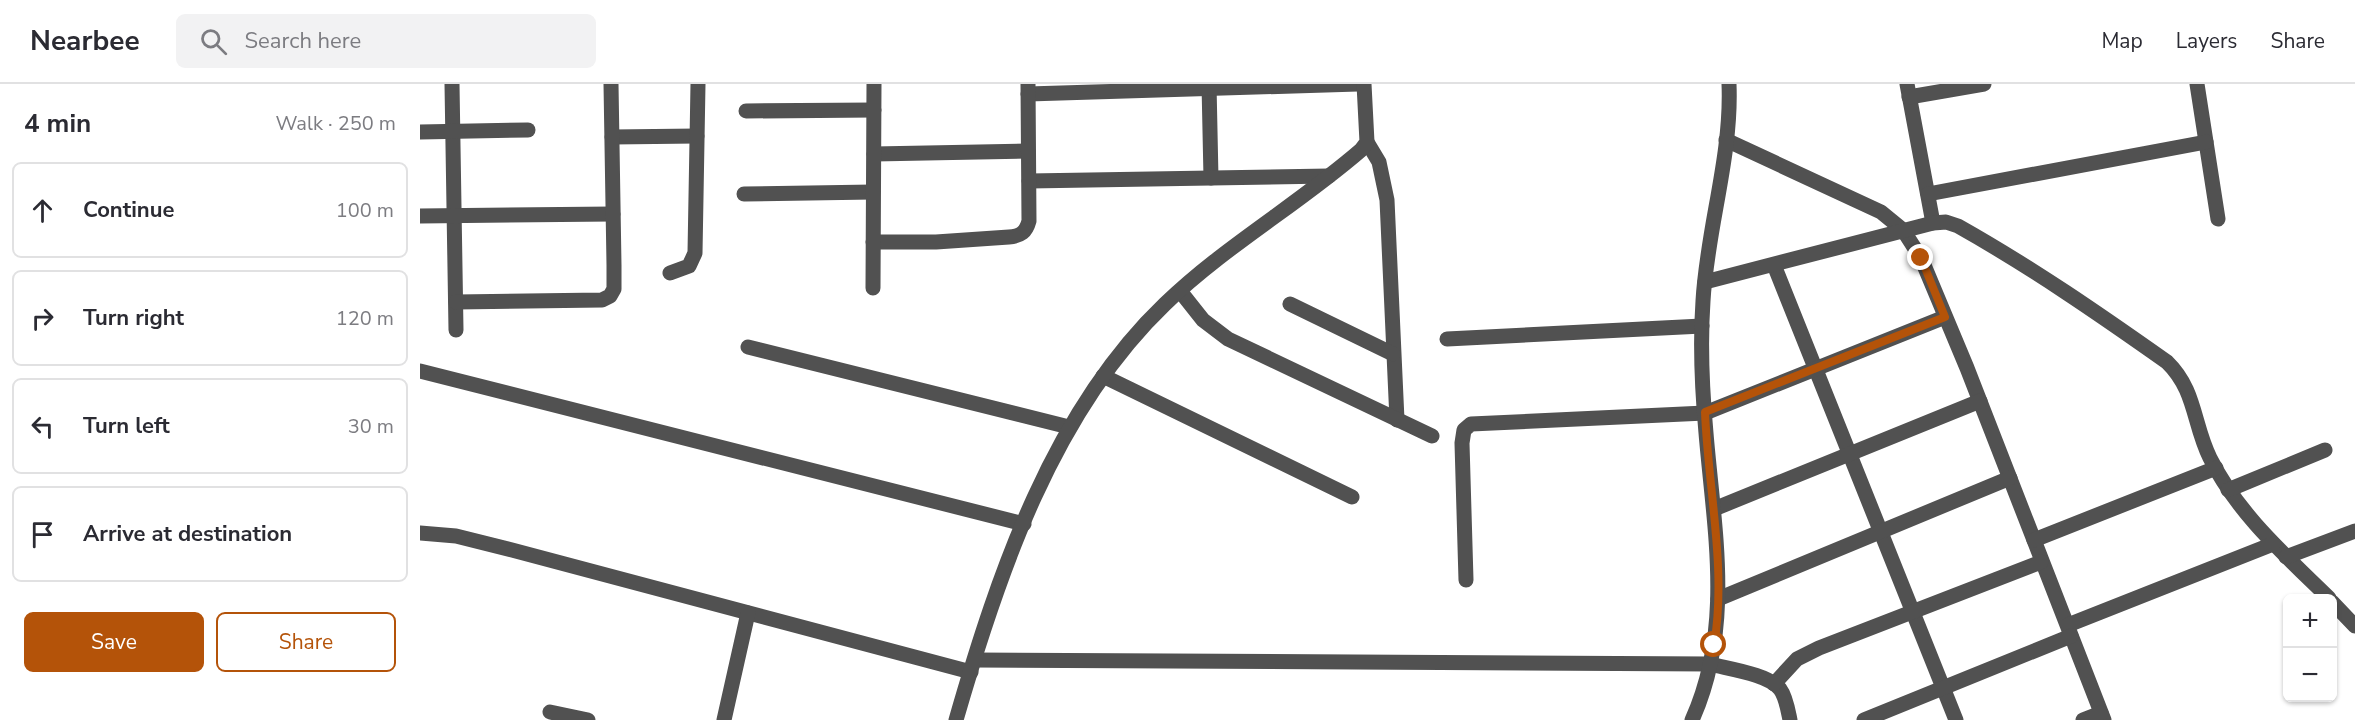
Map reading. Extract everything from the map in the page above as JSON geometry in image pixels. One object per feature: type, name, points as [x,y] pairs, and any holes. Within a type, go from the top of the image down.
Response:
[{"type":"street","points":[[452,84],[456,330]]},
{"type":"street","points":[[456,302],[602,300],[610,296],[614,288],[611,84]]},
{"type":"street","points":[[670,273],[689,266],[695,253],[698,84]]},
{"type":"street","points":[[873,288],[874,84]]},
{"type":"street","points":[[873,242],[936,242],[1018,236],[1026,231],[1029,220],[1028,89],[1358,84]]},
{"type":"street","points":[[1364,84],[1367,142],[1379,162],[1387,200],[1397,420]]},
{"type":"street","points":[[1692,720],[1703,692],[1717,628],[1714,509],[1705,412],[1702,326],[1709,237],[1730,107],[1729,84]]},
{"type":"street","points":[[1933,223],[1908,91],[1984,84]]},
{"type":"street","points":[[2197,84],[2218,219]]},
{"type":"street","points":[[1209,87],[1211,178]]},
{"type":"street","points":[[746,111],[874,110]]},
{"type":"street","points":[[420,132],[528,130]]},
{"type":"street","points":[[612,137],[698,136]]},
{"type":"street","points":[[1726,140],[1881,212],[1903,230],[1921,258],[1980,401],[2103,716],[2083,720]]},
{"type":"street","points":[[956,720],[986,622],[1024,524],[1069,427],[1103,376],[1130,339],[1180,291],[1329,176],[1361,150],[1367,142]]},
{"type":"street","points":[[1928,194],[2206,142]]},
{"type":"street","points":[[874,154],[1028,151]]},
{"type":"street","points":[[1029,181],[1329,176]]},
{"type":"street","points":[[744,194],[873,192]]},
{"type":"street","points":[[420,216],[613,214]]},
{"type":"street","points":[[1705,282],[1933,223],[1946,222],[1958,226],[2073,297],[2167,362],[2179,373],[2187,386],[2198,426],[2228,490],[2250,519],[2325,594]]},
{"type":"street","points":[[1774,265],[1814,370],[1956,720]]},
{"type":"street","points":[[1180,291],[1203,320],[1228,339],[1432,436]]},
{"type":"street","points":[[1290,304],[1393,354]]},
{"type":"street","points":[[1466,580],[1462,443],[1464,430],[1471,424],[1705,412],[1945,317]]},
{"type":"street","points":[[1447,339],[1702,326]]},
{"type":"street","points":[[748,347],[1069,427]]},
{"type":"street","points":[[420,371],[1024,524]]},
{"type":"street","points":[[1103,376],[1352,497]]},
{"type":"street","points":[[1714,509],[1980,401]]},
{"type":"street","points":[[2228,490],[2325,450]]},
{"type":"street","points":[[2034,540],[2216,468]]},
{"type":"street","points":[[1718,599],[2010,478]]},
{"type":"street","points":[[2286,556],[2355,531]]},
{"type":"street","points":[[420,533],[456,536],[748,613],[973,666],[1710,664],[1752,675],[1774,684],[1785,698],[1790,720]]},
{"type":"street","points":[[1864,720],[2273,543]]},
{"type":"street","points":[[1774,684],[1797,659],[1819,648],[2041,562]]},
{"type":"street","points":[[2337,607],[2354,622]]},
{"type":"street","points":[[724,720],[748,613]]},
{"type":"street","points":[[550,712],[588,720]]},
{"type":"route","points":[[1714,645],[1718,599],[1715,518],[1705,412],[1945,317],[1921,258]]}]
